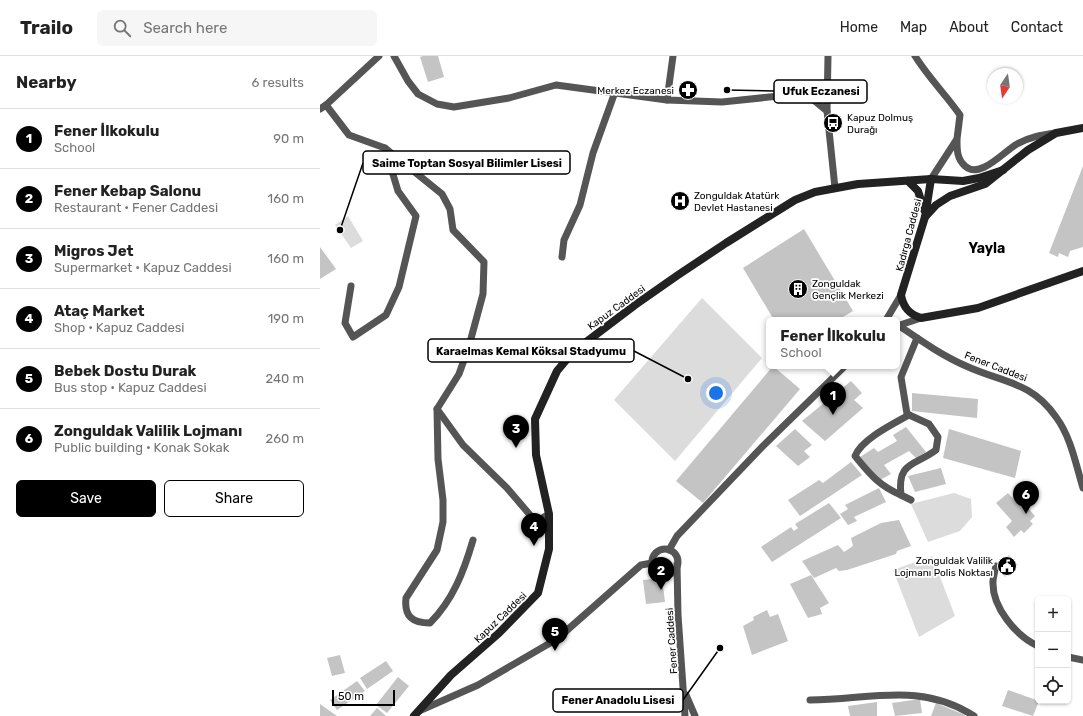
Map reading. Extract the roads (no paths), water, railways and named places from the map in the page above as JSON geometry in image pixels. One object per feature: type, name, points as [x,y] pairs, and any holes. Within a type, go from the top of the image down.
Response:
[{"type":"main road","points":[[925,217],[936,205],[950,196],[985,184],[1028,150],[1056,133],[1083,128]]},
{"type":"main road","name":"Kapuz Caddesi","points":[[417,714],[450,675],[499,633],[538,593],[549,549],[549,514],[536,455],[535,419],[557,371],[573,352],[635,305],[726,243],[795,200],[815,192],[858,184],[931,179],[963,181],[979,178],[1003,170]]},
{"type":"main road","name":"Kadırga Caddesi","points":[[901,295],[925,217],[931,179]]},
{"type":"main road","points":[[908,181],[918,191],[924,204],[925,217]]},
{"type":"main road","points":[[901,295],[902,303],[908,311],[921,318],[978,308],[1083,271]]},
{"type":"street","points":[[379,56],[323,107],[349,135],[385,148],[442,194],[450,209],[453,230],[484,262],[483,294],[469,346],[459,374],[437,408],[438,459],[443,500],[443,522],[437,550],[406,598],[405,607],[410,618],[419,623],[430,623],[440,613],[458,583],[473,540]]},
{"type":"street","points":[[394,56],[408,81],[418,94],[437,104],[454,107],[509,98],[556,85],[667,100],[722,102],[799,94],[810,97],[827,111]]},
{"type":"street","points":[[667,100],[673,56]]},
{"type":"street","points":[[828,56],[827,111],[835,188]]},
{"type":"street","points":[[915,56],[922,68],[945,94],[960,115],[957,152],[961,163],[968,169],[977,170],[989,165],[1017,144],[1034,136],[1056,133]]},
{"type":"street","points":[[562,257],[564,240],[580,205],[593,153],[615,92]]},
{"type":"street","points":[[931,179],[957,139]]},
{"type":"street","points":[[351,286],[345,323],[353,337],[386,315],[399,287],[416,216],[398,191],[385,148]]},
{"type":"street","points":[[888,317],[901,295]]},
{"type":"street","points":[[900,325],[921,318]]},
{"type":"street","name":"Fener Caddesi","points":[[900,328],[935,350],[966,366],[1019,384],[1035,394],[1048,406],[1065,432],[1083,488]]},
{"type":"street","points":[[901,494],[900,486],[903,470],[910,464],[926,458],[936,450],[938,437],[929,424],[909,415],[904,402],[901,377],[916,338]]},
{"type":"street","points":[[669,550],[677,536],[763,446],[842,369]]},
{"type":"street","points":[[437,408],[463,445],[507,488],[536,522],[549,514]]},
{"type":"street","points":[[909,415],[874,436],[857,450],[855,456],[886,488],[911,500]]},
{"type":"street","points":[[665,549],[669,550],[677,557],[677,564],[673,571],[666,574],[655,570],[652,563],[654,555],[665,549]]},
{"type":"street","points":[[417,714],[478,685],[557,639],[641,565],[652,563]]},
{"type":"street","name":"Fener Caddesi","points":[[677,564],[678,616],[685,716]]},
{"type":"street","points":[[996,566],[992,581],[999,605],[1022,637],[1035,644]]},
{"type":"street","points":[[1071,658],[1083,660]]},
{"type":"street","points":[[684,692],[694,716]]},
{"type":"street","points":[[810,700],[901,694],[930,697],[953,704],[974,716]]},
{"type":"place","name":"Merkez Eczanesi","points":[[688,90]]},
{"type":"place","name":"Ufuk Eczanesi","points":[[727,90]]},
{"type":"place","name":"Kapuz Dolmuş Durağı","points":[[833,123]]},
{"type":"place","name":"Zonguldak Atatürk Devlet Hastanesi","points":[[680,201]]},
{"type":"place","name":"Saime Toptan Sosyal Bilimler Lisesi","points":[[340,230]]},
{"type":"place","name":"Zonguldak Gençlik Merkezi","points":[[798,289]]},
{"type":"place","name":"Karaelmas Kemal Köksal Stadyumu","points":[[688,379]]},
{"type":"place","name":"Fener İlkokulu","points":[[833,415]]},
{"type":"place","name":"Migros Jet","points":[[516,448]]},
{"type":"place","name":"Zonguldak Valilik Lojmanı","points":[[1026,514]]},
{"type":"place","name":"Ataç Market","points":[[534,546]]},
{"type":"place","name":"Zonguldak Valilik Lojmanı Polis Noktası","points":[[1007,566]]},
{"type":"place","name":"Fener Kebap Salonu","points":[[661,590]]},
{"type":"place","name":"Fener Anadolu Lisesi","points":[[720,648]]},
{"type":"place","name":"Bebek Dostu Durak","points":[[555,651]]},
{"type":"district","name":"Yayla","points":[[987,248]]}]
